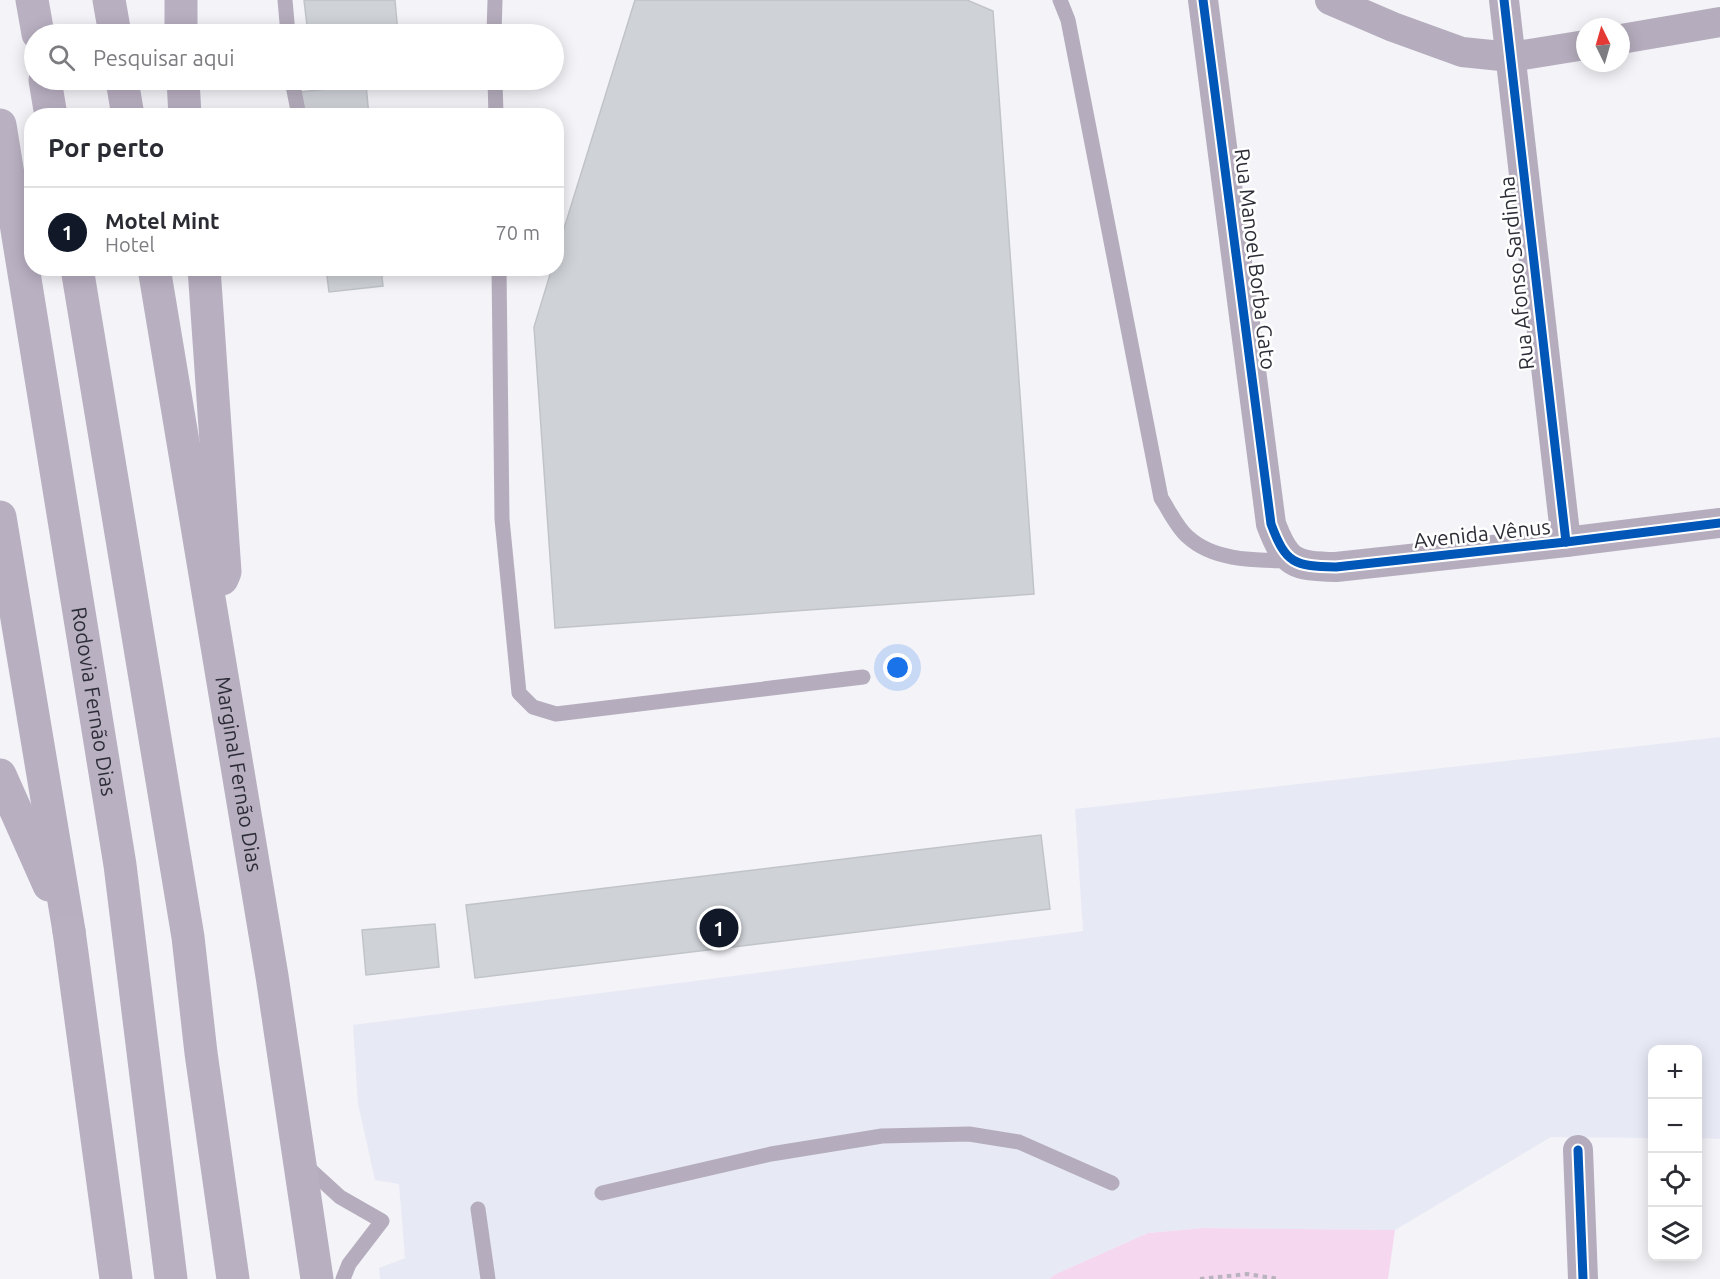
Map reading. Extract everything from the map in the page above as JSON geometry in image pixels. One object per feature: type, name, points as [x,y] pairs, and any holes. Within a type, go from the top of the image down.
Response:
[{"type":"highway","points":[[32,0],[36,24]]},
{"type":"highway","points":[[109,0],[113,24]]},
{"type":"highway","points":[[181,0],[181,24]]},
{"type":"highway","points":[[47,90],[50,108]]},
{"type":"highway","points":[[124,90],[127,108]]},
{"type":"highway","points":[[184,90],[185,108]]},
{"type":"highway","name":"Rodovia Fernão Dias","points":[[0,125],[24,273]]},
{"type":"highway","name":"Rodovia Fernão Dias","points":[[25,276],[120,864],[171,1279]]},
{"type":"highway","points":[[78,276],[188,937],[201,1053],[233,1279]]},
{"type":"highway","name":"Marginal Fernão Dias","points":[[155,276],[272,976],[317,1279]]},
{"type":"highway","points":[[205,276],[225,572],[212,609]]},
{"type":"highway","points":[[0,516],[69,931],[116,1279]]},
{"type":"highway","points":[[0,775],[69,931]]},
{"type":"street","name":"Rua Manoel Borba Gato","points":[[1203,0],[1271,524],[1280,549],[1295,561]]},
{"type":"street","points":[[1330,0],[1393,27],[1462,52],[1511,57],[1576,46]]},
{"type":"street","name":"Rua Afonso Sardinha","points":[[1504,0],[1566,543]]},
{"type":"street","points":[[1630,37],[1720,22]]},
{"type":"street","name":"Avenida Vênus","points":[[1295,561],[1307,566],[1336,567],[1566,543],[1720,523]]},
{"type":"street","points":[[1578,1150],[1582,1279]]},
{"type":"lane","points":[[285,0],[287,24]]},
{"type":"lane","points":[[494,24],[495,0]]},
{"type":"lane","points":[[1060,0],[1068,20],[1161,498],[1187,537],[1211,552],[1251,559],[1295,561]]},
{"type":"lane","points":[[294,90],[297,108]]},
{"type":"lane","points":[[495,90],[496,108]]},
{"type":"lane","points":[[499,276],[502,519],[519,693],[533,707],[556,714],[863,677]]},
{"type":"lane","points":[[602,1193],[771,1154],[882,1136],[969,1134],[1019,1142],[1112,1183]]},
{"type":"lane","points":[[298,1159],[340,1197],[382,1221],[349,1264],[343,1279]]},
{"type":"lane","points":[[478,1209],[488,1279]]},
{"type":"path","points":[[1200,1279],[1247,1274],[1279,1279]]},
{"type":"shaded area","points":[[1720,737],[1720,1139],[1702,1138],[1702,1045],[1648,1045],[1648,1138],[1551,1137],[1395,1230],[1204,1228],[1148,1233],[1049,1279],[380,1279],[379,1268],[405,1258],[399,1184],[375,1180],[358,1104],[353,1025],[1083,931],[1075,809]]},
{"type":"shaded area","points":[[1204,1228],[1395,1230],[1388,1279],[1049,1279],[1148,1233]]},
{"type":"building","points":[[304,0],[395,0],[397,24],[307,24]]},
{"type":"building","points":[[635,0],[967,0],[993,11],[1034,594],[555,628],[534,327],[550,276],[564,276],[564,228]]},
{"type":"building","points":[[366,90],[368,108],[302,108],[300,92]]},
{"type":"building","points":[[327,276],[382,276],[383,286],[329,292]]},
{"type":"building","points":[[1041,835],[1050,909],[475,978],[466,905]]},
{"type":"building","points":[[435,924],[439,967],[366,975],[362,930]]},
{"type":"cycle path","points":[[1203,0],[1271,524],[1287,555],[1301,564],[1336,567],[1720,523]]},
{"type":"cycle path","points":[[1504,0],[1566,542]]},
{"type":"cycle path","points":[[1578,1150],[1583,1279]]},
{"type":"place","name":"Motel Mint","points":[[719,928]]}]
